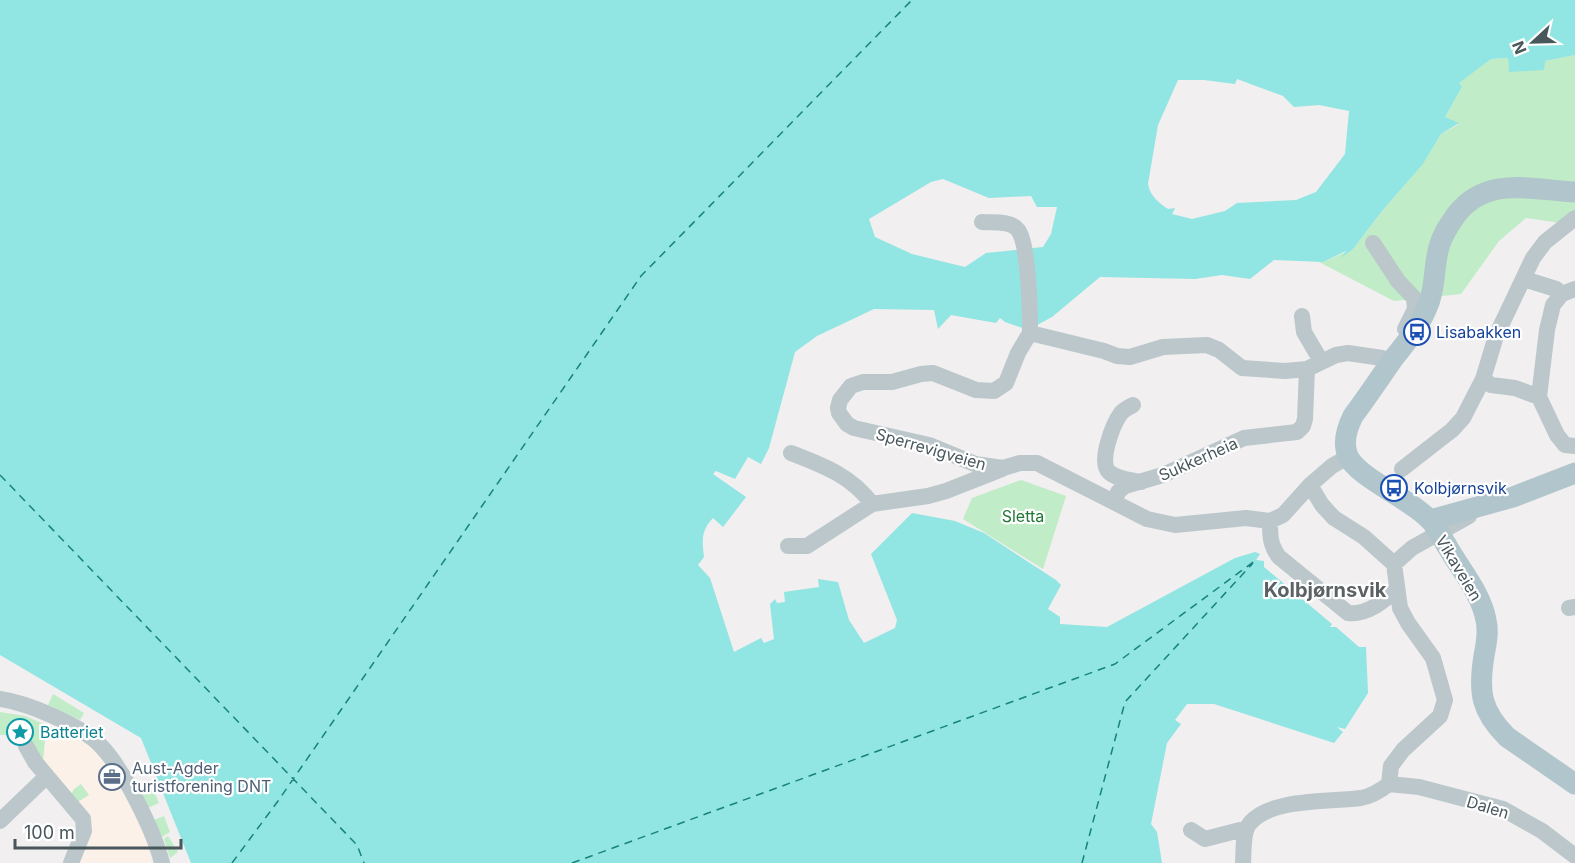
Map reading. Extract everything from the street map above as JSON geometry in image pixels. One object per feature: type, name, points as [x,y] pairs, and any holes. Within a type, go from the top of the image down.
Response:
[{"type":"main road","points":[[1348,457],[1345,441],[1348,426],[1388,362],[1427,308],[1432,295],[1439,245],[1461,208],[1482,193],[1497,188],[1575,192]]},
{"type":"main road","name":"Vikaveien","points":[[1348,457],[1360,470],[1432,523],[1484,609],[1488,636],[1481,690],[1482,700],[1491,719],[1518,746],[1575,784]]},
{"type":"main road","points":[[1432,523],[1513,497],[1575,473]]},
{"type":"street","points":[[1402,469],[1452,430],[1463,418],[1483,380],[1496,336],[1533,258],[1545,242],[1575,218]]},
{"type":"street","points":[[982,222],[1011,224],[1019,230],[1024,248],[1030,333],[1117,356],[1130,357],[1163,347],[1207,345],[1218,350],[1242,368],[1285,371],[1314,365],[1336,355],[1348,353],[1382,358],[1388,362],[1415,309],[1414,298],[1392,273],[1373,243]]},
{"type":"street","points":[[1524,279],[1568,291]]},
{"type":"street","points":[[1568,291],[1552,305],[1539,397],[1557,435],[1565,445],[1575,446]]},
{"type":"street","points":[[1302,316],[1304,332],[1314,365]]},
{"type":"street","name":"Sperrevigveien","points":[[1030,333],[1018,353],[1006,383],[994,391],[976,390],[933,373],[892,382],[863,382],[851,386],[840,400],[837,408],[839,413],[854,428],[929,445],[975,464],[1003,468],[1020,463],[1037,463],[1147,519],[1174,525],[1246,518],[1270,522]]},
{"type":"street","name":"Sukkerheia","points":[[1115,502],[1118,492],[1125,486],[1142,483],[1163,475],[1244,438],[1297,432],[1304,426],[1314,365]]},
{"type":"street","points":[[1483,380],[1491,385],[1515,388],[1539,397]]},
{"type":"street","name":"Sukkerheia","points":[[1133,405],[1122,412],[1113,425],[1105,463],[1106,469],[1111,474],[1142,483]]},
{"type":"street","points":[[791,453],[838,473],[863,492],[872,504]]},
{"type":"street","points":[[1348,457],[1332,466],[1310,485],[1283,515],[1270,522],[1272,549],[1348,614],[1356,614],[1381,604],[1397,589]]},
{"type":"street","points":[[788,546],[807,546],[872,504],[928,496],[1003,468]]},
{"type":"street","points":[[1243,863],[1245,831],[1249,823],[1257,817],[1277,808],[1308,801],[1362,798],[1377,793],[1389,784],[1391,766],[1403,750],[1440,716],[1445,700],[1433,658],[1400,609],[1395,564],[1364,537],[1334,518],[1322,505],[1310,485]]},
{"type":"street","points":[[1395,564],[1412,548],[1445,527],[1513,497]]},
{"type":"street","points":[[0,699],[23,703],[76,728],[98,742],[116,763],[151,830],[162,863]]},
{"type":"street","points":[[26,746],[47,776],[83,819],[84,831],[71,863]]},
{"type":"street","points":[[0,821],[47,776]]},
{"type":"street","name":"Dalen","points":[[1389,784],[1419,787],[1503,809],[1524,819],[1575,856]]},
{"type":"street","points":[[1191,830],[1205,839],[1240,830],[1245,831]]},
{"type":"shaded area","points":[[75,733],[112,759],[143,816],[151,863],[76,863],[79,826],[42,771],[45,739]]},
{"type":"green space","points":[[1575,55],[1575,225],[1526,218],[1499,241],[1461,294],[1394,301],[1319,262],[1353,249],[1423,164],[1441,134],[1459,124],[1445,117],[1462,87],[1458,83],[1491,59],[1508,58],[1509,71]]},
{"type":"green space","name":"Sletta","points":[[1021,480],[1066,496],[1043,569],[963,519],[972,498]]},
{"type":"green space","points":[[53,694],[84,713],[80,720],[48,705]]},
{"type":"green space","points":[[0,712],[25,716],[70,735],[45,740],[42,771],[13,735],[0,735]]},
{"type":"green space","points":[[81,784],[89,795],[76,803],[71,794]]},
{"type":"green space","points":[[153,789],[159,803],[148,808],[140,793]]},
{"type":"green space","points":[[164,816],[170,832],[160,838],[154,820]]},
{"type":"green space","points":[[168,836],[178,852],[170,858],[164,839]]},
{"type":"water","points":[[0,0],[1575,0],[1575,55],[1545,61],[1544,70],[1509,72],[1508,58],[1491,59],[1459,83],[1462,87],[1445,117],[1459,123],[1441,134],[1423,164],[1353,249],[1341,258],[1346,251],[1323,262],[1274,260],[1250,279],[1222,275],[1195,279],[1100,277],[1052,317],[1028,330],[1000,318],[996,323],[951,315],[938,329],[934,310],[874,309],[817,336],[795,352],[769,448],[761,464],[748,457],[735,479],[716,471],[713,474],[746,497],[723,527],[713,518],[709,522],[703,536],[704,557],[698,565],[710,578],[734,652],[761,638],[764,643],[774,639],[770,604],[775,599],[777,603],[785,602],[784,592],[819,587],[818,579],[838,582],[849,620],[864,643],[895,628],[897,620],[871,554],[912,513],[955,521],[984,533],[1056,580],[1061,585],[1048,609],[1060,617],[1060,624],[1107,627],[1235,558],[1255,552],[1260,554],[1256,560],[1264,561],[1264,567],[1332,624],[1330,627],[1336,627],[1359,647],[1366,647],[1368,693],[1345,729],[1337,727],[1343,732],[1334,743],[1214,704],[1187,704],[1175,720],[1181,724],[1167,743],[1151,824],[1157,832],[1162,863],[191,863],[141,738],[0,655]],"holes":[[[1237,79],[1283,96],[1294,107],[1319,105],[1349,111],[1345,154],[1316,192],[1296,200],[1237,203],[1225,211],[1192,219],[1172,214],[1175,208],[1168,209],[1158,202],[1148,184],[1158,125],[1178,80],[1204,80],[1235,84]],[[943,179],[989,198],[1031,196],[1037,207],[1057,207],[1051,234],[1043,247],[986,253],[965,267],[912,254],[875,237],[869,219],[931,182]]]},
{"type":"ferry route","points":[[232,863],[278,801],[641,276],[912,0]]},
{"type":"ferry route","points":[[0,475],[357,845],[364,863]]},
{"type":"ferry route","points":[[572,863],[1115,664],[1256,560]]},
{"type":"ferry route","points":[[1082,863],[1125,702],[1253,563]]},
{"type":"place","name":"Lisabakken","points":[[1417,332]]},
{"type":"place","name":"Kolbjørnsvik","points":[[1394,488]]},
{"type":"place","name":"Batteriet","points":[[20,732]]},
{"type":"place","name":"Aust-Agder turistforening DNT","points":[[112,777]]},
{"type":"district","name":"Kolbjørnsvik","points":[[1325,590]]}]
